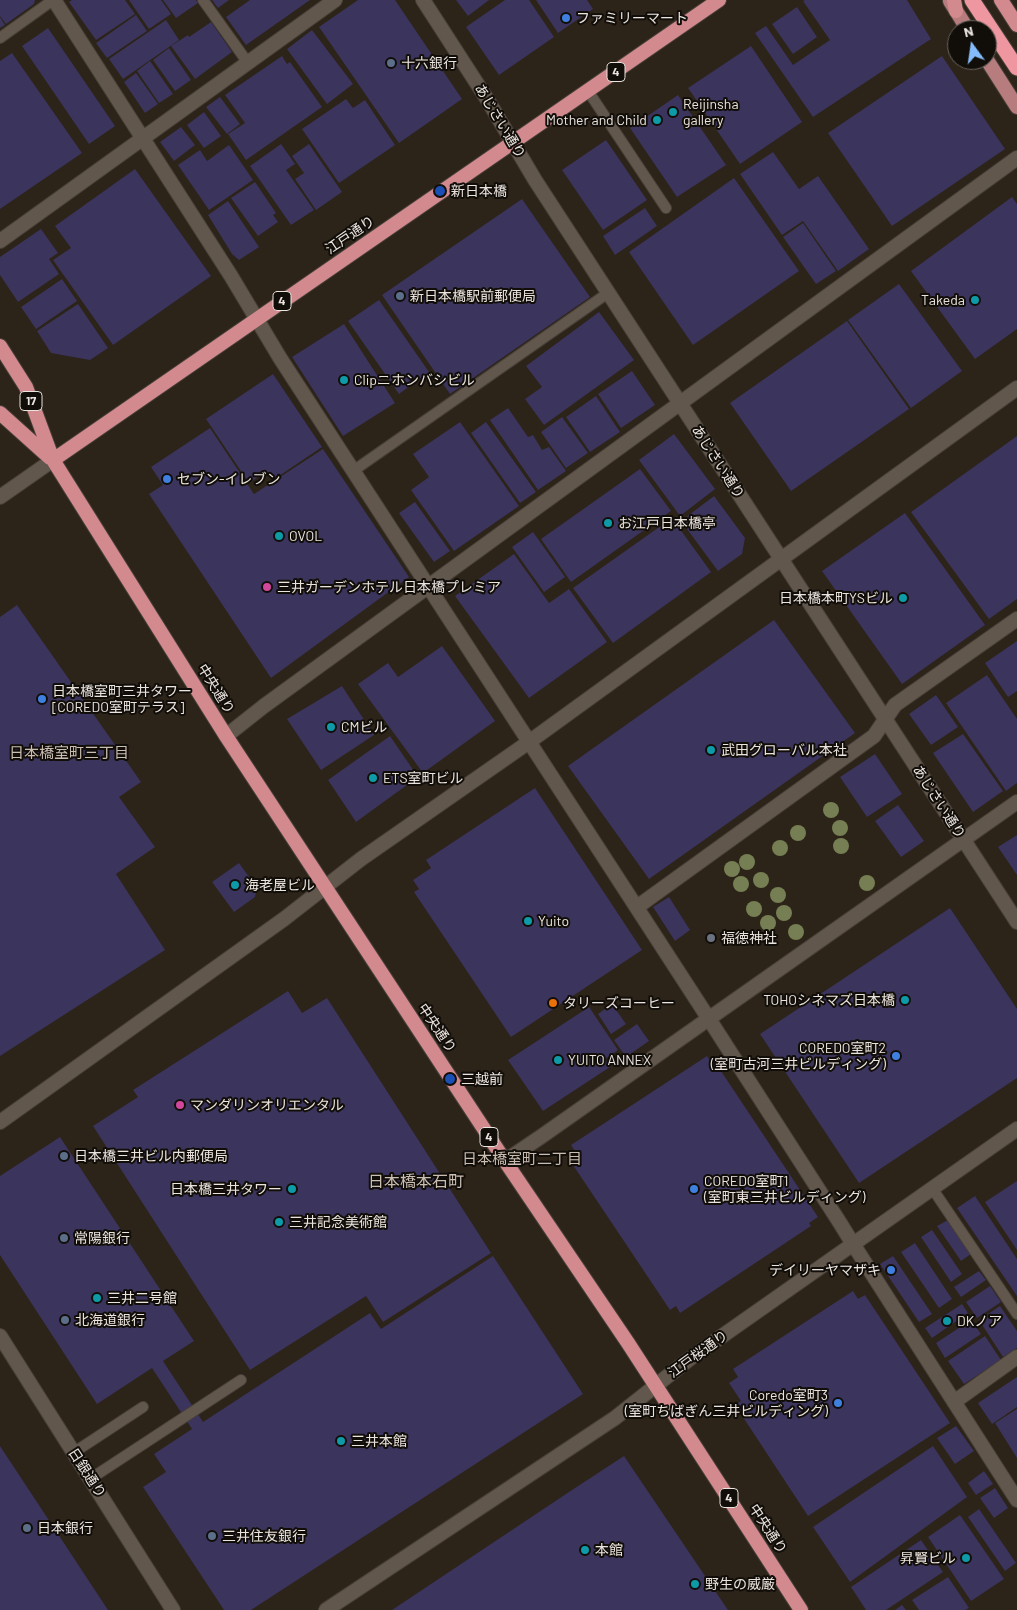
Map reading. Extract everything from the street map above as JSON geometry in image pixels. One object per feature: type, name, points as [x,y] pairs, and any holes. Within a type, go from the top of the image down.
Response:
[{"type":"highway","name":"江戸通り","points":[[53,460],[719,0]]},
{"type":"highway","points":[[972,0],[1017,68]]},
{"type":"highway","points":[[1001,0],[1017,25]]},
{"type":"highway","name":"中央通り","points":[[0,346],[26,387],[53,460],[226,736],[505,1161],[656,1385],[800,1610]]},
{"type":"highway","name":"中央通り","points":[[0,413],[53,460]]},
{"type":"main road","points":[[953,4],[962,20]]},
{"type":"main road","points":[[993,70],[1017,107]]},
{"type":"street","points":[[53,0],[143,138],[353,472],[709,1018],[1017,1500]]},
{"type":"street","points":[[0,242],[335,0]]},
{"type":"street","name":"あじさい通り","points":[[423,0],[487,99],[535,180],[1017,922]]},
{"type":"street","points":[[226,736],[428,586],[1017,158]]},
{"type":"street","points":[[0,1122],[284,919],[361,859],[529,742],[1017,388]]},
{"type":"street","name":"江戸通り","points":[[0,497],[53,460]]},
{"type":"street","points":[[637,907],[874,736],[895,705],[1017,619]]},
{"type":"street","points":[[505,1161],[1017,802]]},
{"type":"street","name":"江戸桜通り","points":[[326,1610],[615,1418],[688,1360],[1017,1128]]},
{"type":"street","name":"日銀通り","points":[[0,1336],[173,1610]]},
{"type":"street","points":[[954,1402],[1017,1357]]},
{"type":"lane","points":[[0,38],[53,0]]},
{"type":"lane","points":[[203,0],[248,63]]},
{"type":"lane","points":[[588,91],[666,208]]},
{"type":"lane","points":[[353,472],[608,293]]},
{"type":"lane","points":[[932,1188],[1017,1314]]},
{"type":"lane","points":[[90,1479],[241,1380]]},
{"type":"lane","points":[[74,1453],[143,1407]]},
{"type":"building","points":[[0,0],[35,0],[34,4],[6,24],[0,16]]},
{"type":"building","points":[[72,0],[125,0],[135,14],[96,40],[69,2]]},
{"type":"building","points":[[129,0],[161,0],[171,14],[149,29]]},
{"type":"building","points":[[163,0],[196,0],[198,3],[176,18]]},
{"type":"building","points":[[212,0],[229,0],[218,8]]},
{"type":"building","points":[[250,0],[310,0],[246,45],[226,17]]},
{"type":"building","name":"十六銀行","points":[[358,0],[395,0],[462,99],[399,143],[319,27]]},
{"type":"building","points":[[456,0],[489,0],[468,16]]},
{"type":"building","points":[[505,0],[529,0],[554,37],[499,75],[466,27]]},
{"type":"building","points":[[536,0],[587,0],[593,9],[558,33]]},
{"type":"building","points":[[907,0],[931,39],[813,117],[755,33],[766,26],[793,65],[830,40],[803,1]]},
{"type":"building","points":[[797,7],[817,37],[793,54],[772,24]]},
{"type":"building","points":[[136,15],[147,31],[107,58],[96,43]]},
{"type":"building","points":[[0,17],[5,25],[0,28]]},
{"type":"building","points":[[166,20],[179,40],[123,79],[109,59]]},
{"type":"building","points":[[211,22],[232,52],[195,79],[171,46],[188,35],[189,37]]},
{"type":"building","points":[[48,28],[115,126],[89,144],[22,46]]},
{"type":"building","points":[[312,30],[353,84],[327,104],[287,49]]},
{"type":"building","points":[[751,46],[802,122],[740,164],[688,88]]},
{"type":"building","points":[[169,48],[191,80],[175,91],[153,60]]},
{"type":"building","points":[[12,53],[82,153],[0,209],[0,61]]},
{"type":"building","points":[[282,56],[287,64],[290,62],[322,107],[246,160],[228,134],[245,123],[225,95]]},
{"type":"building","points":[[942,56],[947,63],[947,70],[951,70],[1005,149],[892,226],[828,133]]},
{"type":"building","points":[[150,61],[173,94],[159,103],[137,71]]},
{"type":"building","points":[[136,73],[158,104],[145,113],[124,82]]},
{"type":"building","points":[[678,95],[726,165],[677,197],[630,128]]},
{"type":"building","points":[[220,97],[240,124],[227,134],[206,107]]},
{"type":"building","points":[[346,99],[353,108],[365,100],[395,145],[339,183],[302,129]]},
{"type":"building","points":[[204,112],[221,136],[204,148],[187,125]]},
{"type":"building","points":[[181,127],[195,145],[174,161],[160,142]]},
{"type":"building","points":[[606,140],[647,200],[603,230],[562,170]]},
{"type":"building","points":[[281,144],[295,164],[286,170],[314,210],[291,225],[250,166]]},
{"type":"building","points":[[309,144],[342,192],[316,210],[295,179],[304,173],[292,156]]},
{"type":"building","points":[[229,145],[253,180],[209,210],[178,165],[200,150],[207,161]]},
{"type":"building","points":[[773,152],[799,189],[818,176],[869,249],[838,271],[803,221],[782,235],[740,174]]},
{"type":"building","points":[[135,169],[211,276],[113,345],[53,260],[71,248],[55,226]]},
{"type":"building","points":[[734,178],[799,271],[693,345],[629,252]]},
{"type":"building","points":[[255,182],[276,213],[273,215],[278,222],[258,236],[231,198]]},
{"type":"building","name":"Takeda","points":[[1012,197],[1017,204],[1017,329],[975,359],[911,271]]},
{"type":"building","points":[[522,199],[590,297],[450,394],[382,295]]},
{"type":"building","points":[[228,201],[259,247],[239,260],[232,254],[208,215]]},
{"type":"building","points":[[645,208],[657,226],[615,255],[603,236]]},
{"type":"building","points":[[803,223],[836,271],[816,284],[783,237]]},
{"type":"building","points":[[41,229],[58,253],[49,259],[59,274],[18,302],[0,275],[0,257]]},
{"type":"building","points":[[62,279],[77,301],[36,329],[21,307]]},
{"type":"building","points":[[899,284],[962,371],[911,408],[848,320]]},
{"type":"building","points":[[379,300],[429,372],[399,394],[348,321]]},
{"type":"building","points":[[78,304],[108,348],[90,360],[51,353],[37,331]]},
{"type":"building","points":[[599,312],[634,360],[544,425],[525,399],[542,387],[526,366]]},
{"type":"building","points":[[847,321],[909,409],[791,491],[730,403]]},
{"type":"building","name":"Clipニホンバシビル","points":[[344,324],[395,403],[343,436],[292,357]]},
{"type":"building","points":[[632,371],[655,405],[621,428],[598,394]]},
{"type":"building","points":[[273,374],[322,447],[273,480],[267,471],[249,483],[206,419]]},
{"type":"building","points":[[596,396],[620,432],[590,452],[566,417]]},
{"type":"building","points":[[508,408],[528,437],[533,435],[542,450],[549,447],[566,471],[538,490],[490,420]]},
{"type":"building","points":[[562,417],[588,453],[566,468],[541,432]]},
{"type":"building","points":[[460,422],[519,506],[454,551],[411,490],[429,477],[413,454]]},
{"type":"building","points":[[486,422],[536,492],[520,503],[471,433]]},
{"type":"building","name":"OVOL","points":[[210,428],[254,494],[323,449],[409,577],[271,678],[149,494],[163,485],[151,467]]},
{"type":"building","points":[[674,434],[715,489],[680,516],[639,460]]},
{"type":"building","points":[[1017,436],[1017,599],[989,619],[911,512]]},
{"type":"building","points":[[640,469],[671,511],[571,582],[541,539]]},
{"type":"building","points":[[714,496],[745,538],[742,554],[718,571],[681,521]]},
{"type":"building","points":[[415,502],[450,551],[434,562],[399,513]]},
{"type":"building","name":"日本橋本町YSビル","points":[[905,513],[985,625],[902,684],[822,571]]},
{"type":"building","points":[[672,518],[711,572],[613,643],[573,588]]},
{"type":"building","points":[[533,532],[565,577],[544,592],[512,547]]},
{"type":"building","points":[[514,554],[549,603],[569,589],[607,642],[529,698],[455,596]]},
{"type":"building","name":"日本橋室町三井タワー [COREDO室町テラス]","points":[[17,605],[141,782],[119,797],[155,847],[116,874],[165,950],[0,1056],[0,617]]},
{"type":"building","name":"武田グローバル本社","points":[[774,620],[855,733],[649,879],[568,766]]},
{"type":"building","points":[[1017,641],[1017,691],[1008,697],[985,663]]},
{"type":"building","points":[[442,646],[495,721],[423,773],[358,684],[388,663],[398,677]]},
{"type":"building","points":[[987,675],[1017,719],[1017,783],[1006,791],[946,703]]},
{"type":"building","name":"CMビル","points":[[342,686],[374,735],[321,770],[287,719]]},
{"type":"building","points":[[936,695],[958,727],[931,745],[909,714]]},
{"type":"building","points":[[963,734],[1003,791],[973,812],[933,753]]},
{"type":"building","name":"ETS室町ビル","points":[[390,736],[418,777],[356,822],[328,780]]},
{"type":"building","points":[[875,754],[902,794],[867,817],[840,777]]},
{"type":"building","name":"Yuito","points":[[535,788],[642,950],[511,1037],[414,892],[419,889],[413,880],[431,868],[426,860]]},
{"type":"building","points":[[898,805],[924,841],[901,857],[875,821]]},
{"type":"building","points":[[1017,835],[1017,875],[998,847]]},
{"type":"building","name":"海老屋ビル","points":[[239,863],[257,888],[255,897],[234,912],[212,882]]},
{"type":"building","points":[[669,897],[690,930],[675,941],[653,907]]},
{"type":"building","name":"COREDO室町2 (室町古河三井ビルディング)","points":[[950,908],[1017,1009],[1017,1078],[859,1183],[760,1034]]},
{"type":"building","name":"日本橋三井タワー","points":[[288,991],[302,1013],[327,998],[491,1253],[383,1322],[366,1296],[250,1370],[93,1126],[138,1097],[133,1090]]},
{"type":"building","points":[[612,1004],[626,1024],[611,1034],[598,1014]]},
{"type":"building","name":"YUITO ANNEX","points":[[589,1007],[618,1050],[605,1059],[610,1067],[543,1111],[508,1060]]},
{"type":"building","points":[[637,1024],[649,1041],[626,1057],[614,1040]]},
{"type":"building","name":"COREDO室町1 (室町東三井ビルディング)","points":[[707,1056],[712,1064],[715,1062],[818,1217],[809,1223],[811,1226],[680,1313],[676,1306],[670,1310],[571,1162],[579,1157],[571,1145]]},
{"type":"building","name":"三井本館","points":[[60,1137],[194,1341],[163,1361],[203,1422],[370,1313],[381,1329],[493,1256],[583,1394],[251,1610],[224,1610],[143,1487],[166,1472],[154,1454],[192,1429],[152,1368],[97,1404],[0,1255],[0,1176]]},
{"type":"building","points":[[1017,1181],[1017,1250],[985,1202]]},
{"type":"building","points":[[975,1196],[1017,1259],[1017,1296],[957,1208]]},
{"type":"building","points":[[948,1220],[971,1254],[961,1261],[937,1226]]},
{"type":"building","points":[[932,1230],[962,1274],[951,1282],[921,1237]]},
{"type":"building","points":[[915,1243],[952,1299],[939,1308],[901,1252]]},
{"type":"building","points":[[893,1256],[932,1314],[919,1322],[880,1264]]},
{"type":"building","points":[[979,1271],[986,1280],[961,1297],[954,1287]]},
{"type":"building","points":[[990,1286],[1001,1302],[977,1318],[966,1302]]},
{"type":"building","name":"Coredo室町3 (室町ちばぎん三井ビルディング)","points":[[853,1291],[858,1299],[865,1295],[950,1423],[808,1516],[735,1405],[741,1401],[729,1383],[738,1377],[733,1369]]},
{"type":"building","name":"DKノア","points":[[962,1304],[968,1313],[932,1338],[925,1328]]},
{"type":"building","points":[[1000,1306],[1017,1331],[1017,1348],[1003,1357],[979,1320]]},
{"type":"building","points":[[971,1320],[981,1334],[945,1358],[936,1343]]},
{"type":"building","points":[[985,1336],[1001,1360],[964,1384],[948,1361]]},
{"type":"building","points":[[1017,1377],[1017,1407],[992,1424],[978,1403]]},
{"type":"building","points":[[1017,1409],[1017,1458],[995,1423]]},
{"type":"building","points":[[956,1426],[974,1451],[955,1464],[937,1438]]},
{"type":"building","name":"日本銀行","points":[[0,1446],[108,1610],[0,1610]]},
{"type":"building","points":[[933,1446],[967,1497],[850,1582],[813,1527]]},
{"type":"building","name":"本館","points":[[624,1456],[728,1610],[392,1610],[572,1490]]},
{"type":"building","points":[[984,1471],[993,1484],[976,1495],[968,1483]]},
{"type":"building","points":[[995,1488],[1008,1508],[994,1518],[980,1498]]},
{"type":"building","points":[[979,1509],[1016,1563],[1005,1571],[968,1517]]},
{"type":"building","name":"昇賢ビル","points":[[960,1515],[1004,1579],[971,1601],[928,1537]]},
{"type":"building","points":[[921,1540],[943,1572],[886,1610],[866,1610],[851,1587]]},
{"type":"building","points":[[948,1577],[969,1608],[965,1610],[919,1610],[912,1600]]},
{"type":"building","points":[[902,1605],[906,1610],[895,1610]]},
{"type":"place","name":"ファミリーマート","points":[[566,18]]},
{"type":"place","name":"十六銀行","points":[[391,63]]},
{"type":"place","name":"Reijinsha gallery","points":[[673,112]]},
{"type":"place","name":"Mother and Child","points":[[657,120]]},
{"type":"place","name":"新日本橋","points":[[440,191]]},
{"type":"place","name":"新日本橋駅前郵便局","points":[[400,296]]},
{"type":"place","name":"Takeda","points":[[975,300]]},
{"type":"place","name":"Clipニホンバシビル","points":[[344,380]]},
{"type":"place","name":"セブン-イレブン","points":[[167,479]]},
{"type":"place","name":"お江戸日本橋亭","points":[[608,523]]},
{"type":"place","name":"OVOL","points":[[279,536]]},
{"type":"place","name":"三井ガーデンホテル日本橋プレミア","points":[[267,587]]},
{"type":"place","name":"日本橋本町YSビル","points":[[903,598]]},
{"type":"place","name":"日本橋室町三井タワー [COREDO室町テラス]","points":[[42,699]]},
{"type":"place","name":"CMビル","points":[[331,727]]},
{"type":"place","name":"武田グローバル本社","points":[[711,750]]},
{"type":"place","name":"ETS室町ビル","points":[[373,778]]},
{"type":"place","name":"海老屋ビル","points":[[235,885]]},
{"type":"place","name":"Yuito","points":[[528,921]]},
{"type":"place","name":"福徳神社","points":[[711,938]]},
{"type":"place","name":"TOHOシネマズ日本橋","points":[[905,1000]]},
{"type":"place","name":"タリーズコーヒー","points":[[553,1003]]},
{"type":"place","name":"COREDO室町2 (室町古河三井ビルディング)","points":[[896,1056]]},
{"type":"place","name":"YUITO ANNEX","points":[[558,1060]]},
{"type":"place","name":"三越前","points":[[450,1079]]},
{"type":"place","name":"マンダリンオリエンタル","points":[[180,1105]]},
{"type":"place","name":"日本橋三井ビル内郵便局","points":[[64,1156]]},
{"type":"place","name":"日本橋三井タワー","points":[[292,1189]]},
{"type":"place","name":"COREDO室町1 (室町東三井ビルディング)","points":[[694,1189]]},
{"type":"place","name":"三井記念美術館","points":[[279,1222]]},
{"type":"place","name":"常陽銀行","points":[[64,1238]]},
{"type":"place","name":"デイリーヤマザキ","points":[[891,1270]]},
{"type":"place","name":"三井二号館","points":[[97,1298]]},
{"type":"place","name":"北海道銀行","points":[[65,1320]]},
{"type":"place","name":"DKノア","points":[[947,1321]]},
{"type":"place","name":"Coredo室町3 (室町ちばぎん三井ビルディング)","points":[[838,1403]]},
{"type":"place","name":"三井本館","points":[[341,1441]]},
{"type":"place","name":"日本銀行","points":[[27,1528]]},
{"type":"place","name":"三井住友銀行","points":[[212,1536]]},
{"type":"place","name":"本館","points":[[585,1550]]},
{"type":"place","name":"昇賢ビル","points":[[966,1558]]},
{"type":"place","name":"野生の威厳","points":[[695,1584]]},
{"type":"district","name":"日本橋室町三丁目","points":[[69,753]]},
{"type":"district","name":"日本橋室町二丁目","points":[[522,1159]]},
{"type":"district","name":"日本橋本石町","points":[[416,1182]]}]
